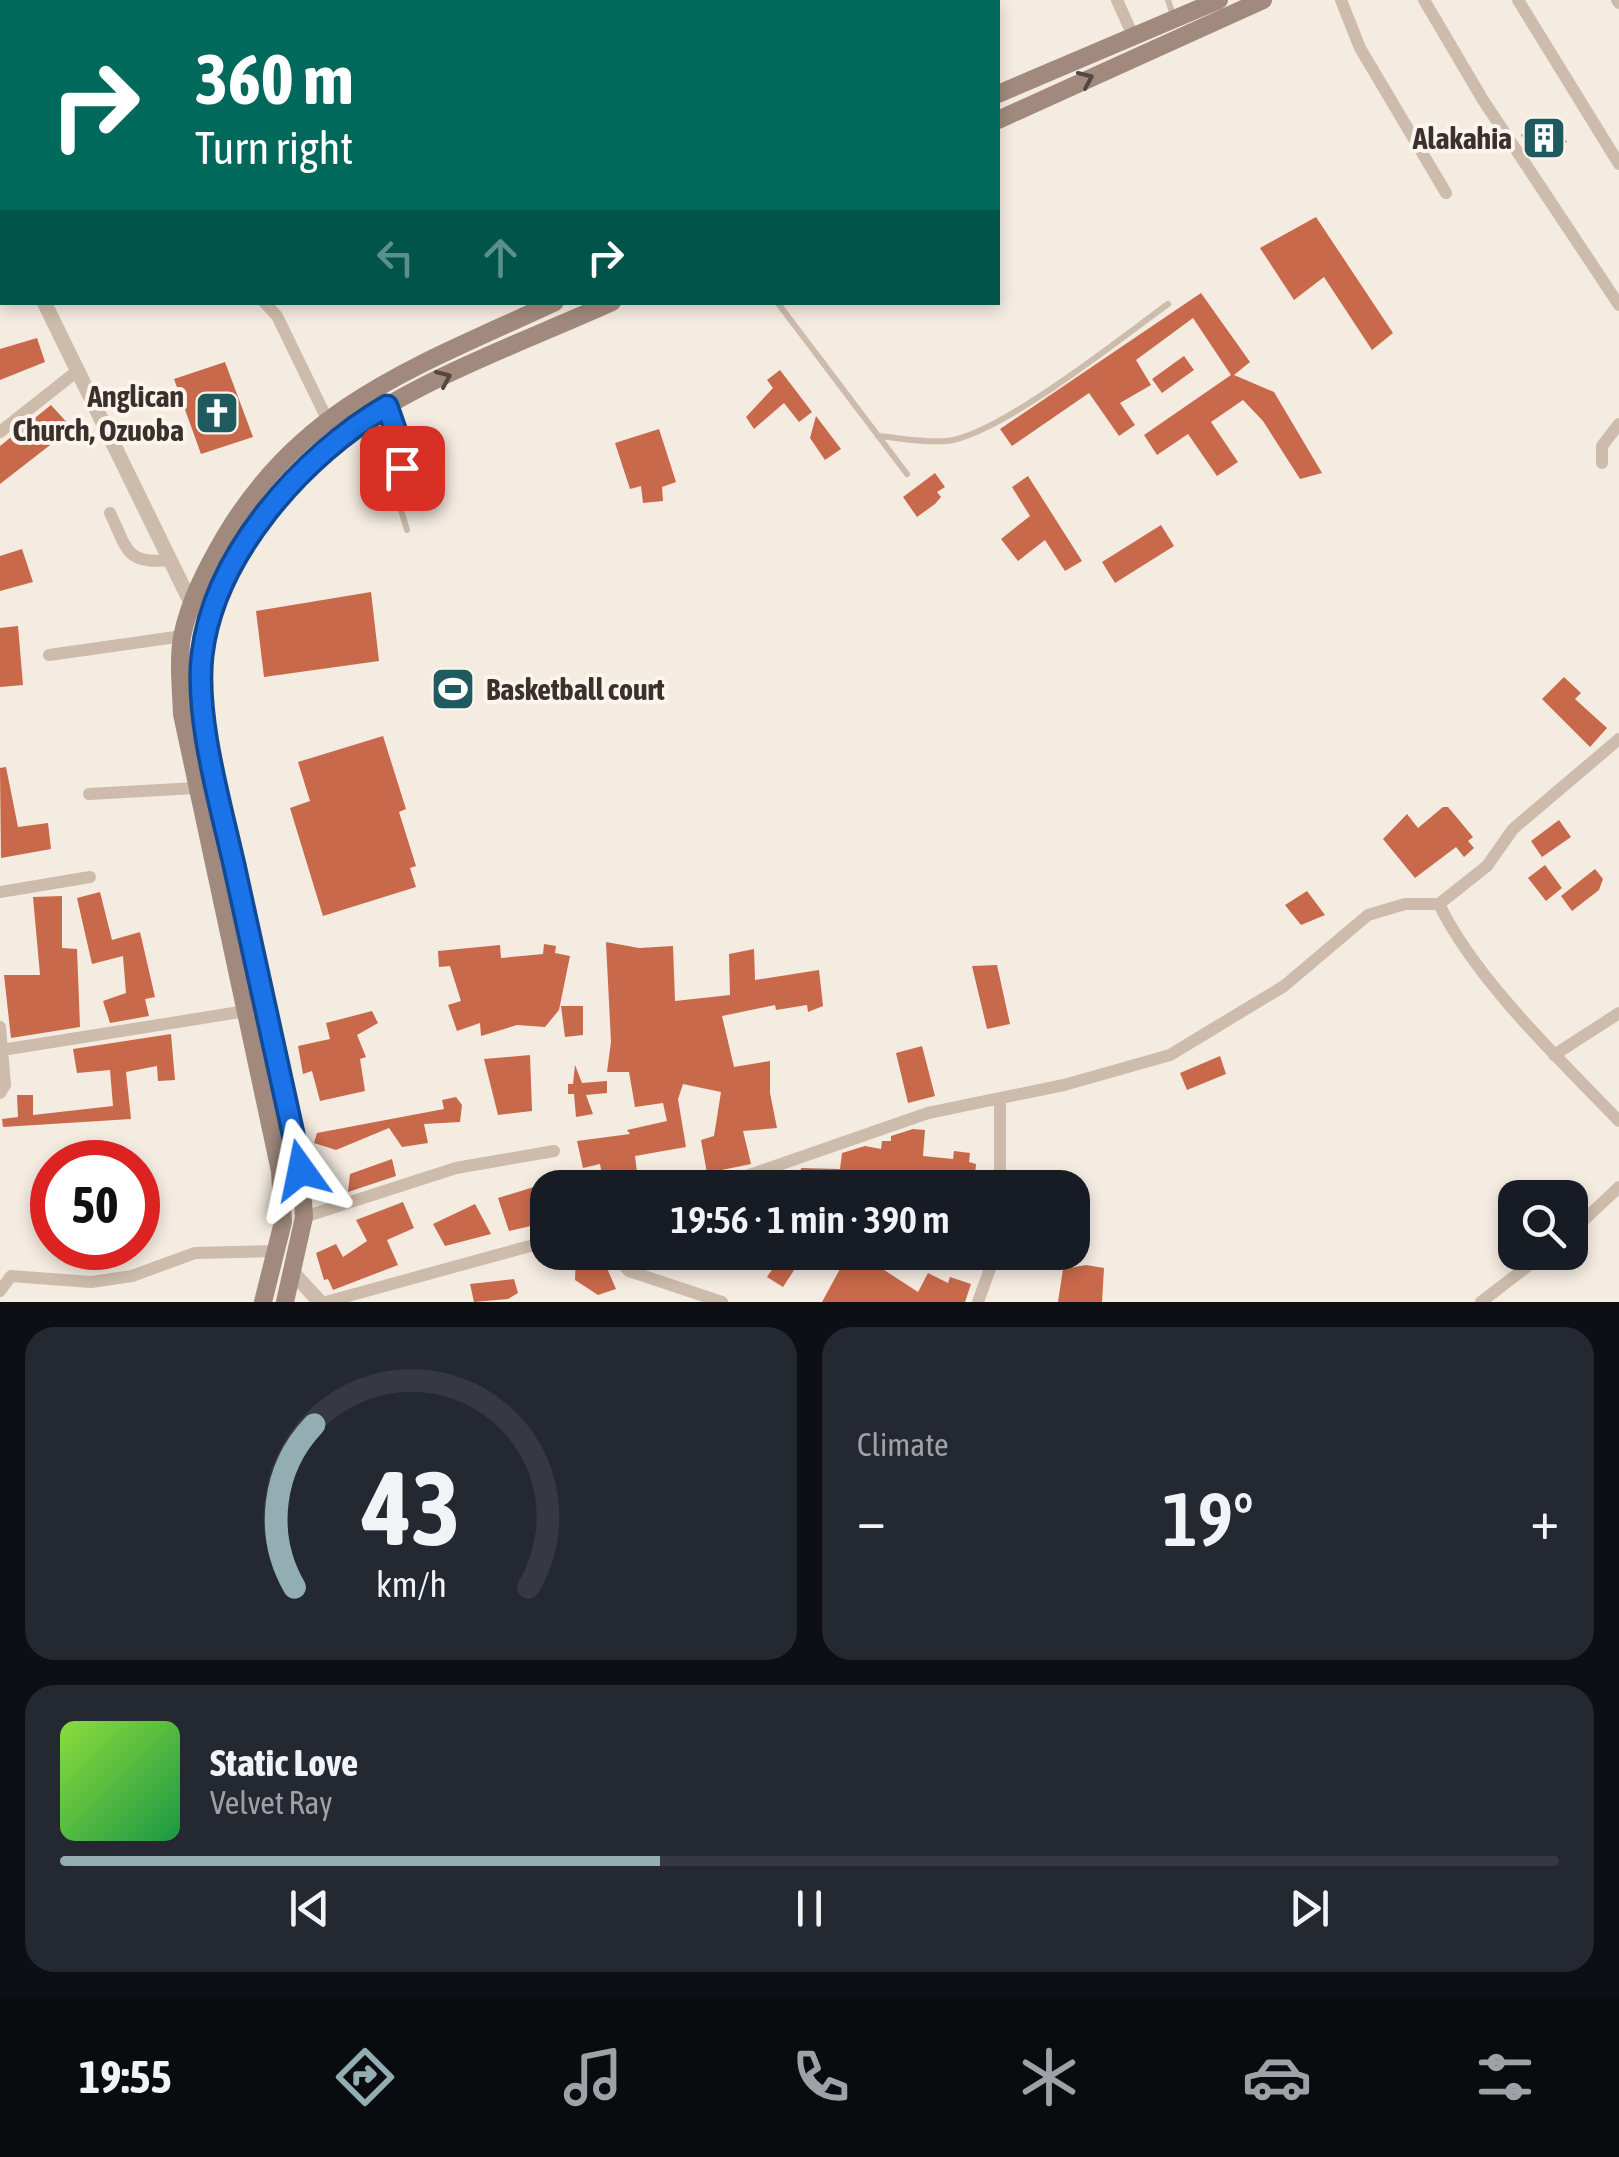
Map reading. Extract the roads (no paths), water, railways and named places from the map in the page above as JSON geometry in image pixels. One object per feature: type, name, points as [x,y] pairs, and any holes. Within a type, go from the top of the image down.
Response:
[{"type":"main road","points":[[1000,94],[1219,0]]},
{"type":"main road","points":[[1002,118],[1263,0]]},
{"type":"main road","points":[[263,1302],[283,1222],[280,1171],[182,714],[182,636],[207,568],[238,514],[277,464],[327,419],[390,380],[549,305]]},
{"type":"main road","points":[[286,1302],[304,1217],[301,1170],[221,809],[204,712],[202,656],[212,617],[256,528],[294,478],[324,448],[387,406],[606,305]]},
{"type":"street","points":[[1117,0],[1134,38]]},
{"type":"street","points":[[1341,0],[1360,48],[1446,193]]},
{"type":"street","points":[[1424,0],[1483,100],[1619,305]]},
{"type":"street","points":[[1518,0],[1619,164]]},
{"type":"street","points":[[45,305],[192,605],[212,617]]},
{"type":"street","points":[[267,305],[277,316],[327,419]]},
{"type":"street","points":[[0,432],[76,372]]},
{"type":"street","points":[[1602,463],[1602,446],[1619,424]]},
{"type":"street","points":[[110,513],[130,555],[140,562],[170,560]]},
{"type":"street","points":[[49,654],[182,636]]},
{"type":"street","points":[[764,1170],[928,1113],[1170,1055],[1284,986],[1368,915],[1405,904],[1439,904],[1487,866],[1513,829],[1619,739]]},
{"type":"street","points":[[89,794],[196,788]]},
{"type":"street","points":[[0,892],[90,877]]},
{"type":"street","points":[[1439,904],[1452,932],[1554,1055],[1619,1121]]},
{"type":"street","points":[[2,1050],[246,1011]]},
{"type":"street","points":[[1554,1055],[1619,1012]]},
{"type":"street","points":[[0,1027],[5,1085],[0,1094]]},
{"type":"street","points":[[1000,1098],[1000,1170]]},
{"type":"street","points":[[304,1217],[456,1168],[554,1151]]},
{"type":"street","points":[[1588,1216],[1619,1186]]},
{"type":"street","points":[[294,1274],[323,1302],[530,1246]]},
{"type":"street","points":[[0,1291],[11,1276],[91,1282],[132,1276],[195,1253],[277,1251]]},
{"type":"street","points":[[628,1270],[722,1302]]},
{"type":"street","points":[[978,1302],[990,1270]]},
{"type":"street","points":[[1481,1302],[1523,1270]]},
{"type":"lane","points":[[1168,0],[1174,20]]},
{"type":"lane","points":[[878,436],[948,441],[981,430],[1056,385],[1168,304]]},
{"type":"lane","points":[[779,305],[906,474]]},
{"type":"lane","points":[[387,406],[403,452],[399,503],[407,530]]},
{"type":"place","name":"Alakahia","points":[[1544,138]]},
{"type":"place","name":"Anglican Church, Ozuoba","points":[[217,413]]},
{"type":"place","name":"Basketball court","points":[[453,689]]}]
